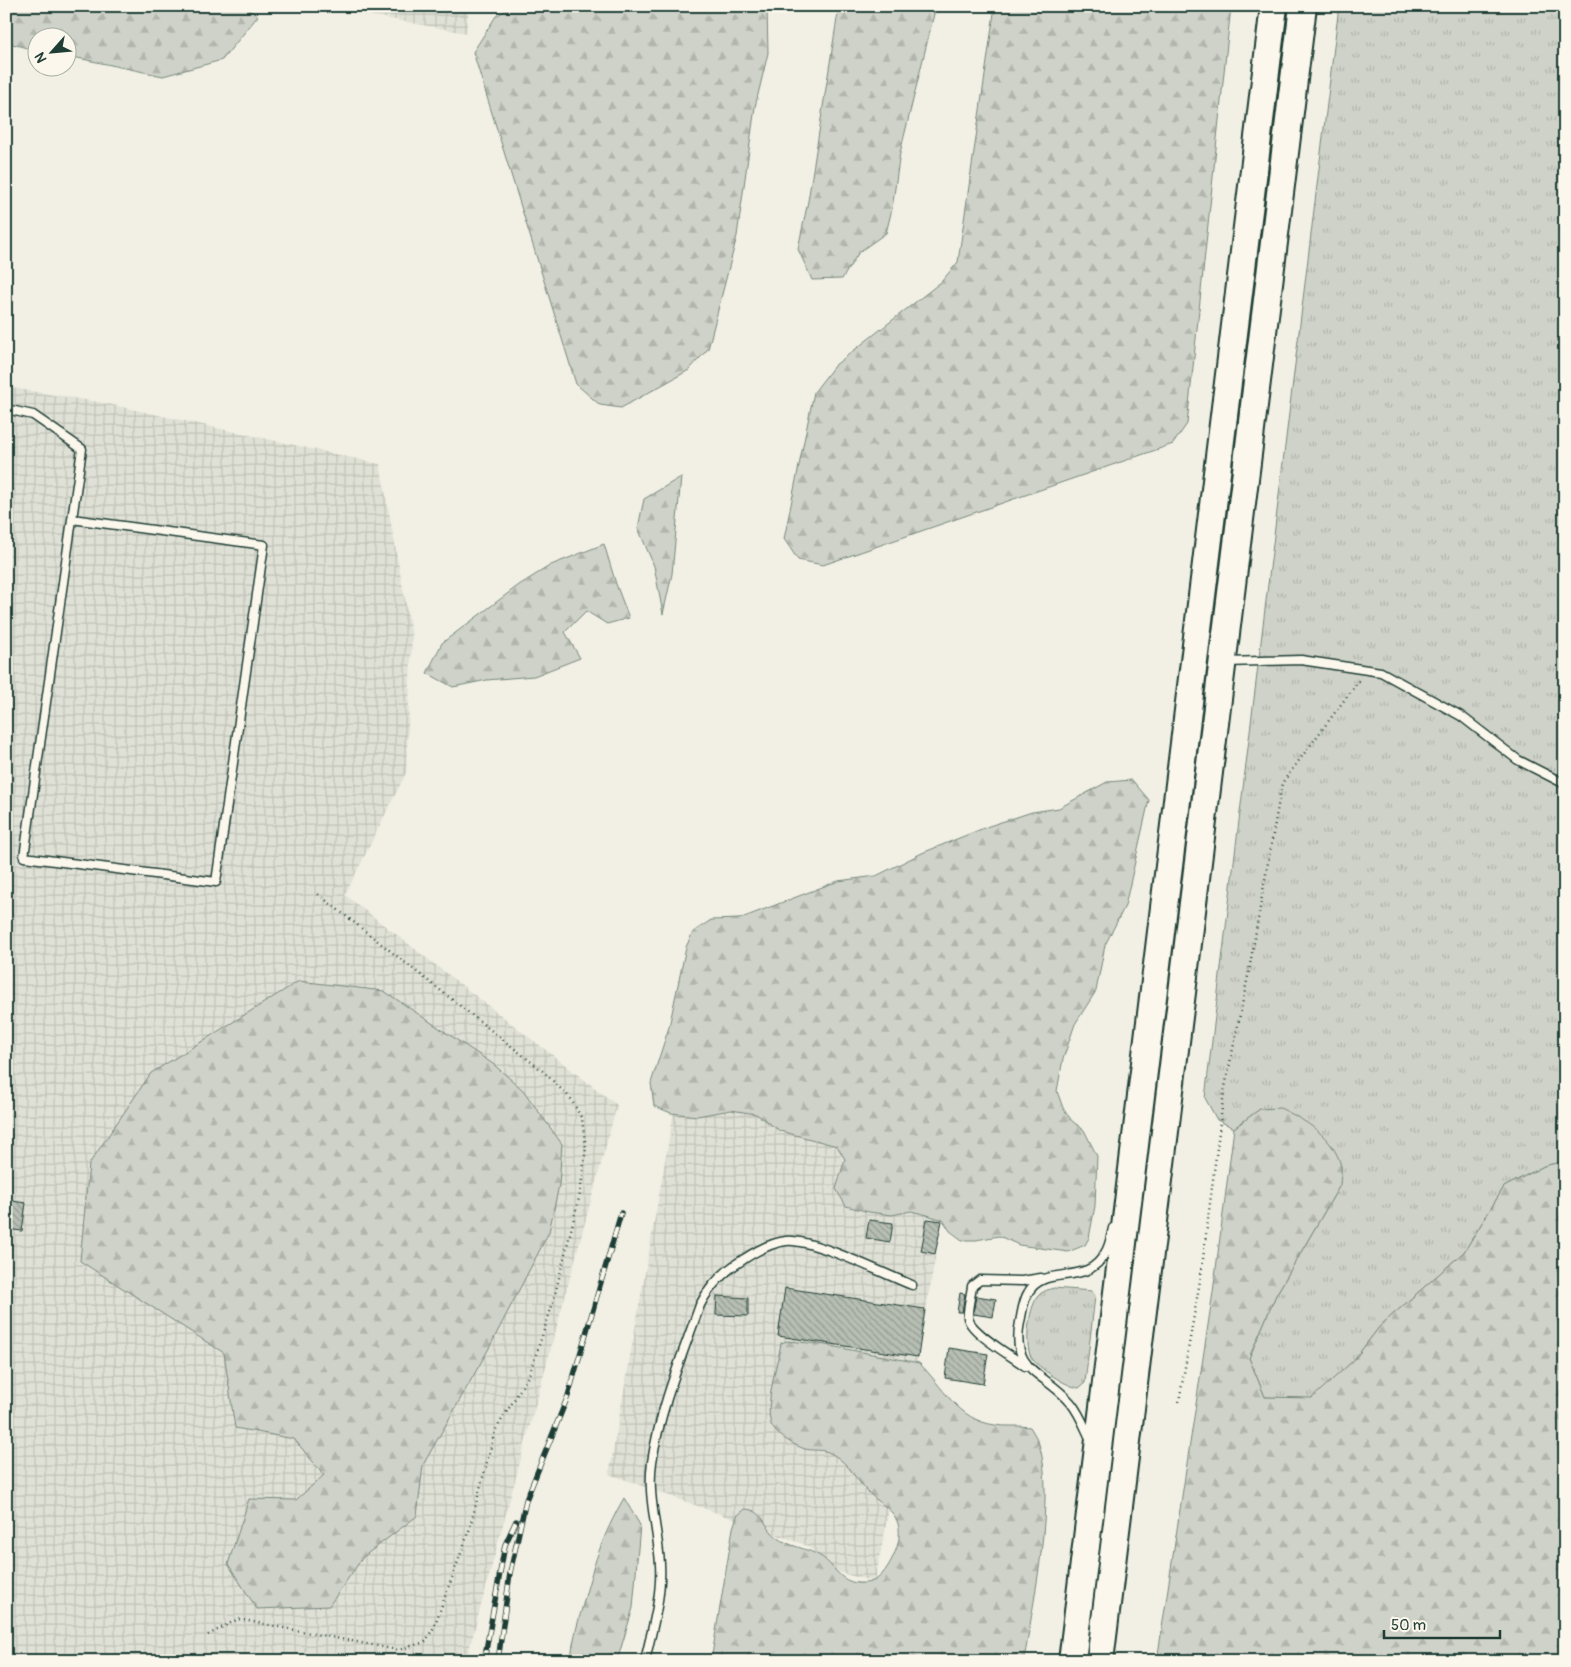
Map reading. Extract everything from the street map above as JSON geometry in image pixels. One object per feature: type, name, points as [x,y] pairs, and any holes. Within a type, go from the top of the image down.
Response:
[{"type":"highway","points":[[1072,1661],[1274,6]]},
{"type":"highway","points":[[1100,1661],[1303,6]]},
{"type":"lane","points":[[6,409],[33,415],[82,449],[72,518],[24,857],[216,882],[264,545],[72,518]]},
{"type":"lane","points":[[1223,662],[1301,660],[1381,672],[1461,716],[1518,760],[1565,784]]},
{"type":"lane","points":[[1118,1212],[1136,1149]]},
{"type":"lane","points":[[1097,1453],[1070,1402],[1030,1369],[981,1334],[969,1321],[968,1315],[972,1286],[980,1280],[1022,1281],[1078,1274],[1093,1268],[1106,1253],[1115,1221]]},
{"type":"lane","points":[[645,1661],[660,1595],[660,1563],[650,1501],[652,1462],[662,1420],[700,1306],[707,1292],[731,1267],[758,1250],[786,1241],[812,1244],[912,1285]]},
{"type":"lane","points":[[1030,1369],[1020,1353],[1018,1332],[1026,1295],[1036,1282],[1045,1278]]},
{"type":"path","points":[[1179,1402],[1201,1275],[1224,1092],[1248,976],[1282,783],[1367,670]]},
{"type":"path","points":[[208,1635],[238,1619],[398,1650],[425,1642],[434,1627],[469,1531],[495,1431],[529,1375],[552,1306],[580,1194],[586,1148],[582,1119],[571,1099],[544,1072],[318,894]]},
{"type":"shaded area","points":[[320,6],[469,6],[466,33]]},
{"type":"shaded area","points":[[6,387],[104,403],[380,464],[412,637],[406,773],[345,895],[617,1105],[466,1661],[6,1661]]},
{"type":"shaded area","points":[[677,1094],[952,1161],[918,1357],[875,1582],[833,1571],[808,1546],[609,1474]]},
{"type":"green space","points":[[6,6],[243,6],[258,16],[222,60],[163,76],[78,58],[78,28],[28,28],[28,48],[6,42]]},
{"type":"green space","points":[[513,6],[767,7],[768,53],[755,107],[737,236],[708,349],[689,370],[621,408],[600,405],[576,384],[473,52],[496,16]]},
{"type":"green space","points":[[839,6],[936,6],[900,153],[892,209],[886,233],[859,252],[842,279],[812,280],[798,249],[808,201]]},
{"type":"green space","points":[[995,6],[1231,6],[1187,424],[1173,444],[823,565],[798,560],[784,539],[814,392],[834,366],[941,282],[958,262]]},
{"type":"green space","points":[[1339,6],[1565,6],[1565,1161],[1544,1166],[1504,1187],[1464,1252],[1380,1326],[1354,1360],[1312,1399],[1265,1397],[1249,1358],[1276,1295],[1340,1185],[1260,1109],[1234,1128],[1217,1120],[1205,1098]]},
{"type":"green space","points":[[681,477],[672,574],[663,614],[654,566],[638,528],[644,499]]},
{"type":"green space","points":[[604,544],[629,618],[607,624],[586,611],[565,632],[580,658],[534,676],[487,680],[453,687],[427,673],[442,643],[519,585],[551,565]]},
{"type":"green space","points":[[1132,780],[1149,800],[1125,906],[1105,945],[1096,991],[1075,1024],[1063,1059],[1057,1091],[1063,1108],[1072,1121],[1084,1130],[1097,1156],[1095,1206],[1089,1238],[1085,1245],[1068,1252],[1019,1245],[999,1236],[976,1240],[962,1240],[950,1231],[943,1220],[927,1215],[911,1211],[892,1215],[846,1206],[836,1189],[845,1159],[837,1146],[780,1131],[756,1114],[731,1110],[697,1116],[671,1113],[654,1106],[651,1083],[669,1027],[686,947],[693,932],[711,920],[739,919],[838,881],[876,876],[922,853],[989,826],[1032,812],[1059,808],[1107,782]]},
{"type":"green space","points":[[299,981],[384,991],[493,1064],[523,1090],[562,1144],[559,1185],[549,1232],[488,1350],[423,1465],[417,1516],[363,1557],[329,1606],[257,1609],[228,1564],[249,1499],[296,1500],[324,1475],[294,1439],[235,1428],[224,1353],[80,1261],[89,1164],[151,1073]]},
{"type":"green space","points":[[1280,1108],[1308,1124],[1325,1138],[1337,1156],[1341,1171],[1340,1185],[1276,1295],[1249,1358],[1265,1397],[1312,1398],[1354,1360],[1380,1326],[1464,1252],[1504,1187],[1544,1166],[1565,1161],[1565,1661],[1157,1661],[1213,1292],[1234,1128],[1260,1109]]},
{"type":"green space","points":[[1054,1288],[1092,1291],[1095,1296],[1085,1383],[1079,1388],[1060,1381],[1046,1371],[1031,1357],[1029,1351],[1028,1334],[1033,1306],[1040,1294]]},
{"type":"green space","points":[[787,1341],[820,1344],[919,1363],[952,1401],[970,1416],[982,1422],[995,1425],[1030,1427],[1039,1444],[1044,1466],[1045,1493],[1041,1551],[1024,1661],[711,1661],[733,1528],[737,1516],[745,1509],[756,1512],[772,1533],[782,1540],[822,1557],[842,1577],[852,1582],[868,1583],[879,1577],[888,1566],[898,1544],[899,1529],[893,1514],[867,1491],[844,1463],[828,1452],[808,1450],[797,1446],[783,1438],[773,1428],[770,1420],[770,1399],[781,1343]]},
{"type":"green space","points":[[624,1498],[640,1525],[633,1608],[617,1661],[571,1661],[572,1648],[594,1565],[604,1538]]},
{"type":"building","points":[[6,1200],[26,1203],[22,1231],[6,1229]]},
{"type":"building","points":[[927,1219],[942,1221],[935,1254],[921,1251]]},
{"type":"building","points":[[869,1220],[893,1223],[890,1242],[866,1238]]},
{"type":"building","points":[[785,1288],[925,1309],[918,1357],[778,1336]]},
{"type":"building","points":[[960,1293],[965,1294],[962,1312],[957,1312]]},
{"type":"building","points":[[717,1296],[748,1298],[748,1316],[716,1315]]},
{"type":"building","points":[[976,1296],[996,1299],[993,1317],[973,1314]]},
{"type":"building","points":[[949,1348],[988,1354],[983,1384],[945,1378]]},
{"type":"railway","points":[[498,1661],[510,1573],[526,1500],[568,1396],[621,1213]]},
{"type":"railway","points":[[484,1661],[505,1545],[516,1521]]}]
